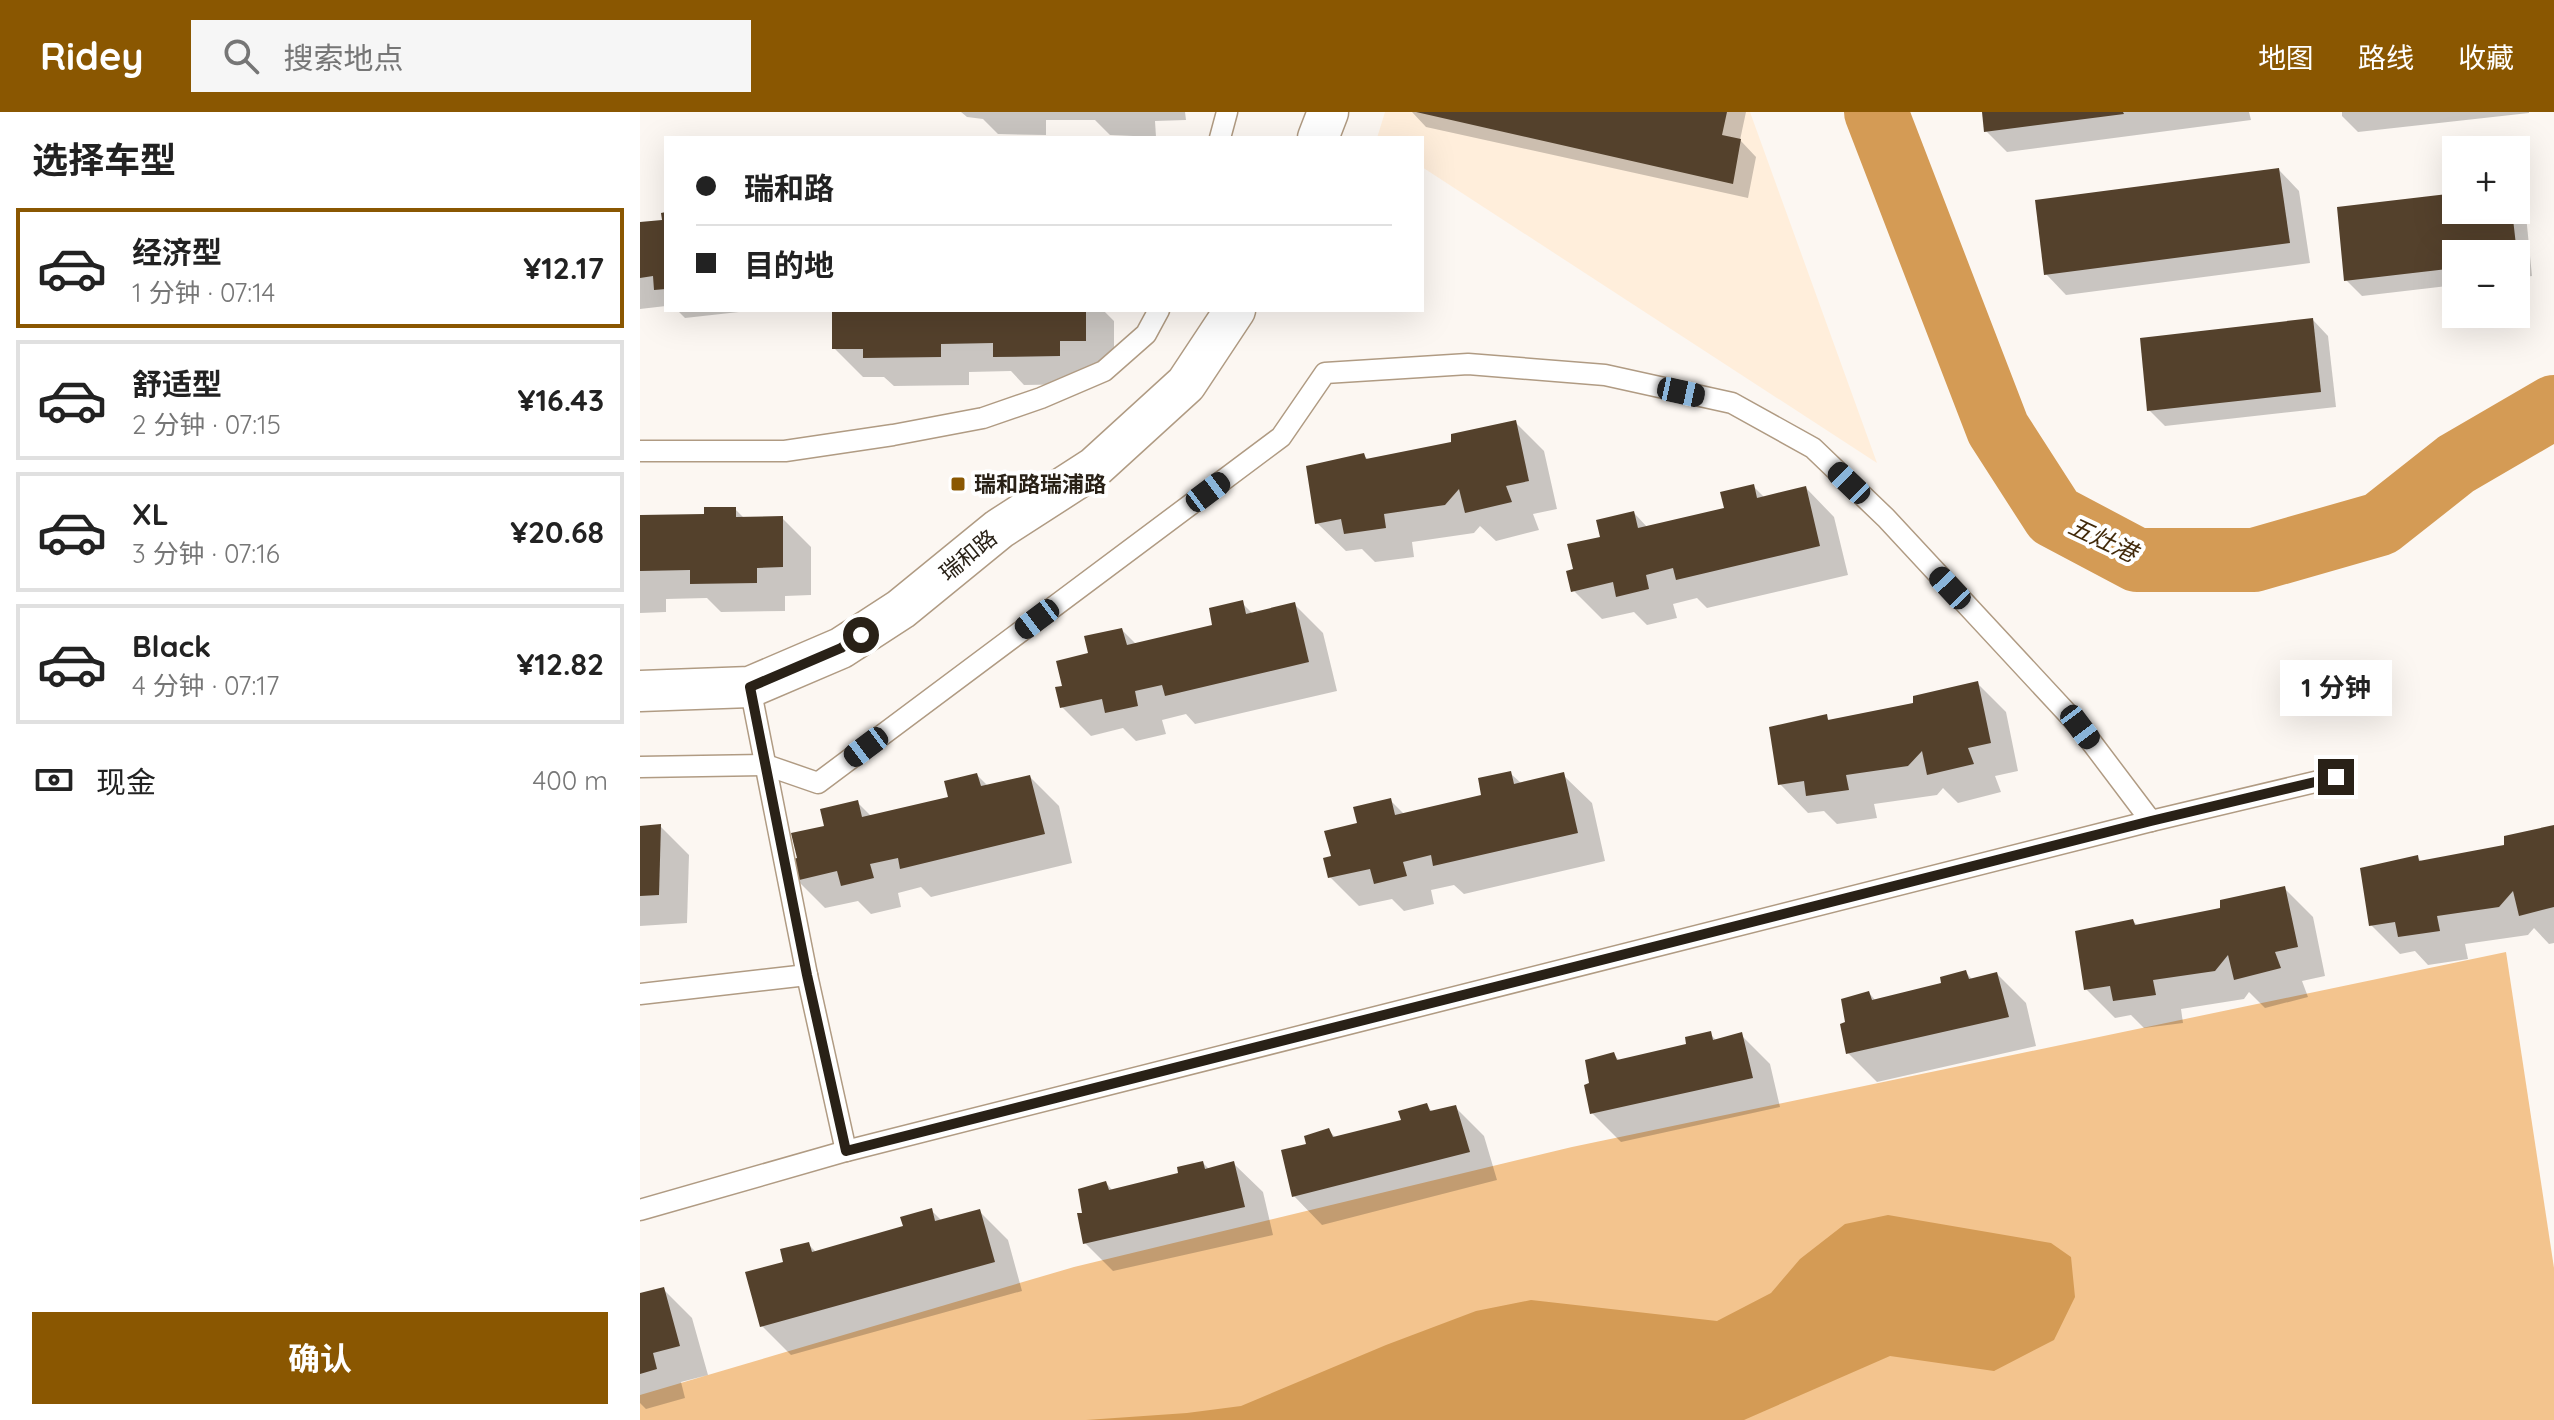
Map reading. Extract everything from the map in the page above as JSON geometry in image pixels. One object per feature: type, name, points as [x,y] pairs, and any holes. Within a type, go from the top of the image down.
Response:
[{"type":"street","points":[[1319,136],[1328,112]]},
{"type":"street","name":"瑞和路","points":[[640,691],[750,687],[841,648],[901,609],[999,529],[1095,467],[1186,384],[1234,312]]},
{"type":"lane","points":[[1221,136],[1227,112]]},
{"type":"lane","points":[[640,451],[785,451],[983,418],[1104,371],[1146,334],[1158,312]]},
{"type":"lane","points":[[640,767],[766,765],[818,783],[1281,437],[1325,373],[1468,364],[1605,375],[1732,403],[1813,448],[1886,518],[2080,727],[2151,821]]},
{"type":"lane","points":[[750,687],[807,975],[846,1151]]},
{"type":"lane","points":[[640,1210],[846,1151],[2336,777]]},
{"type":"lane","points":[[640,994],[807,975]]},
{"type":"shaded area","points":[[1385,112],[1750,112],[1877,463],[1424,168],[1424,136],[1378,136]]},
{"type":"shaded area","points":[[2506,952],[2554,1268],[2554,1420],[640,1420],[640,1395],[1074,1267],[1572,1147]]},
{"type":"shaded area","points":[[1888,1215],[2051,1243],[2071,1257],[2075,1297],[2054,1340],[1994,1371],[1890,1356],[1744,1420],[1086,1420],[1241,1406],[1476,1311],[1531,1300],[1717,1321],[1771,1293],[1800,1259],[1845,1224]]},
{"type":"building","points":[[1416,112],[1727,112],[1722,135],[1741,139],[1733,184]]},
{"type":"building","points":[[1982,112],[2123,112],[2124,114],[1984,132]]},
{"type":"building","points":[[2279,168],[2290,243],[2044,275],[2035,200]]},
{"type":"building","points":[[2442,195],[2442,224],[2514,224],[2515,240],[2442,240],[2442,270],[2344,281],[2337,207]]},
{"type":"building","points":[[664,212],[664,289],[654,290],[653,276],[640,278],[640,222],[662,220],[661,213]]},
{"type":"building","points":[[832,312],[1086,312],[1086,341],[1060,341],[1060,356],[993,357],[993,343],[941,344],[941,357],[863,358],[863,349],[832,349]]},
{"type":"building","points":[[2313,318],[2321,392],[2147,411],[2140,338]]},
{"type":"building","points":[[1516,420],[1529,481],[1506,486],[1512,502],[1465,513],[1459,489],[1445,505],[1384,514],[1386,528],[1344,534],[1341,519],[1315,524],[1306,466],[1364,453],[1366,459],[1451,442],[1451,434]]},
{"type":"building","points":[[1754,484],[1757,498],[1806,486],[1820,546],[1676,580],[1673,568],[1646,575],[1649,589],[1616,597],[1613,582],[1571,592],[1566,571],[1573,569],[1567,544],[1600,537],[1596,520],[1634,511],[1638,528],[1724,508],[1720,492]]},
{"type":"building","points":[[704,507],[736,507],[736,517],[783,516],[783,567],[757,568],[757,583],[690,584],[690,570],[640,571],[640,515],[704,514]]},
{"type":"building","points":[[1243,600],[1246,614],[1295,602],[1309,662],[1165,696],[1162,685],[1135,691],[1138,706],[1105,713],[1102,699],[1060,708],[1055,687],[1062,686],[1056,661],[1088,653],[1084,636],[1122,628],[1127,645],[1212,625],[1209,608]]},
{"type":"building","points":[[1978,681],[1991,743],[1968,748],[1974,764],[1927,775],[1922,751],[1908,766],[1846,775],[1849,790],[1806,796],[1804,781],[1778,785],[1769,727],[1827,714],[1828,720],[1913,703],[1913,696]]},
{"type":"building","points":[[1511,771],[1514,784],[1564,772],[1578,833],[1433,866],[1431,855],[1403,862],[1407,876],[1374,884],[1370,869],[1328,878],[1323,858],[1331,856],[1324,831],[1357,823],[1353,807],[1391,798],[1395,815],[1481,795],[1478,778]]},
{"type":"building","points":[[977,773],[981,786],[1030,775],[1045,834],[900,869],[898,858],[870,864],[874,878],[841,886],[837,871],[795,881],[790,860],[797,858],[791,833],[824,826],[820,809],[858,800],[862,817],[948,797],[944,781]]},
{"type":"building","points":[[661,824],[659,895],[640,896],[640,826]]},
{"type":"building","points":[[2554,825],[2554,907],[2519,916],[2513,891],[2499,907],[2437,916],[2440,931],[2398,937],[2395,922],[2369,926],[2360,868],[2418,855],[2419,861],[2504,845],[2504,836]]},
{"type":"building","points":[[2285,886],[2298,947],[2275,952],[2281,968],[2234,980],[2228,955],[2215,971],[2153,980],[2156,995],[2113,1001],[2110,986],[2084,990],[2075,931],[2133,919],[2135,925],[2220,908],[2220,900]]},
{"type":"building","points":[[1966,970],[1969,979],[1997,972],[2009,1017],[1846,1054],[1840,1024],[1845,1022],[1841,999],[1869,991],[1872,1000],[1941,983],[1940,977]]},
{"type":"building","points":[[1711,1031],[1713,1040],[1742,1032],[1753,1078],[1590,1114],[1584,1085],[1589,1083],[1585,1060],[1614,1052],[1617,1060],[1686,1044],[1685,1037]]},
{"type":"building","points":[[1427,1103],[1430,1111],[1456,1105],[1470,1152],[1292,1197],[1281,1150],[1306,1144],[1304,1136],[1329,1128],[1333,1137],[1401,1120],[1398,1111]]},
{"type":"building","points":[[1203,1161],[1205,1169],[1234,1161],[1245,1207],[1083,1244],[1077,1213],[1082,1213],[1078,1189],[1106,1181],[1109,1190],[1178,1173],[1177,1167]]},
{"type":"building","points":[[932,1208],[935,1221],[980,1209],[995,1262],[760,1327],[745,1272],[783,1262],[780,1249],[809,1242],[812,1252],[903,1226],[900,1217]]},
{"type":"building","points":[[664,1287],[680,1346],[653,1353],[657,1369],[640,1374],[640,1293]]},
{"type":"waterway","name":"五灶港","points":[[1876,112],[1998,429],[2054,516],[2137,560],[2254,560],[2380,524],[2456,464],[2554,407]]},
{"type":"place","name":"瑞和路瑞浦路","points":[[958,484]]},
{"type":"route","points":[[861,635],[841,648],[750,687],[807,975],[846,1151],[2336,777]]}]
